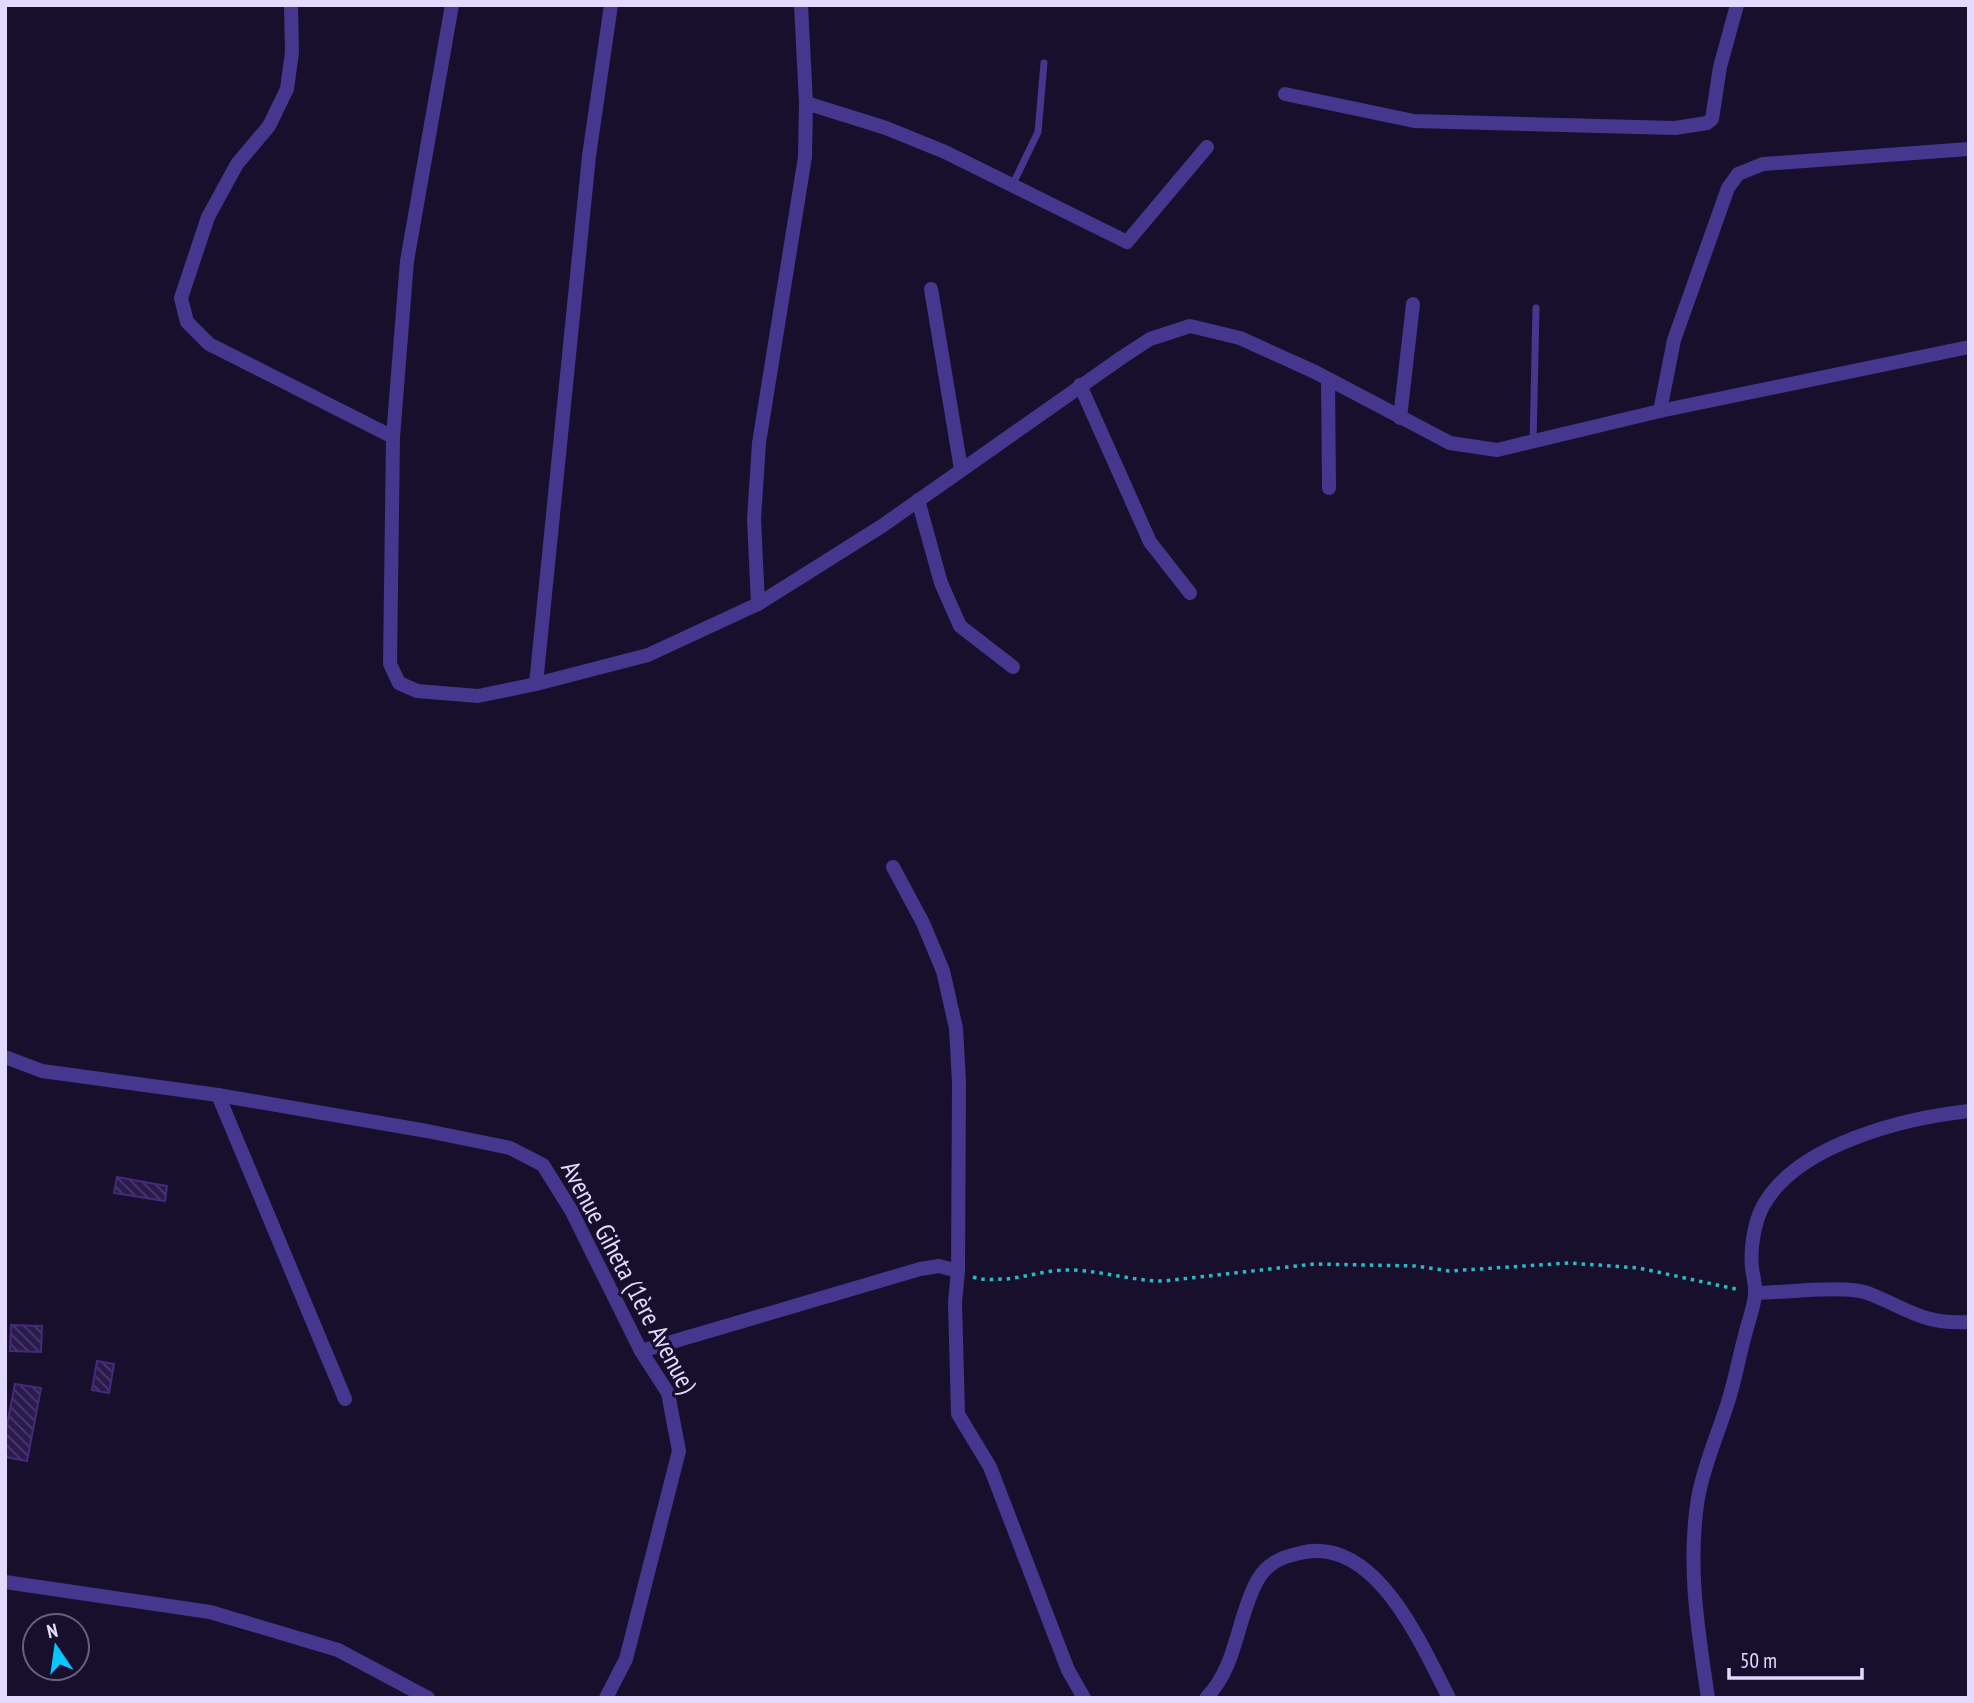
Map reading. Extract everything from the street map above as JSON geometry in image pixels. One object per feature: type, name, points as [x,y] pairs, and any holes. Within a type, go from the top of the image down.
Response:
[{"type":"street","points":[[291,5],[292,52],[287,89],[269,126],[237,164],[208,217],[181,298],[187,322],[209,344],[393,437]]},
{"type":"street","points":[[452,5],[407,261],[393,437],[390,664],[399,683],[417,691],[478,696],[536,684],[648,655],[758,604],[918,500],[1080,385],[1150,340],[1190,326],[1240,338],[1450,443],[1497,450],[1660,411],[1969,347]]},
{"type":"street","points":[[536,684],[589,156],[611,5]]},
{"type":"street","points":[[758,604],[754,519],[759,443],[805,157],[806,103],[801,5]]},
{"type":"street","points":[[1285,94],[1414,121],[1675,128],[1707,123],[1712,119],[1720,67],[1737,5]]},
{"type":"street","points":[[806,103],[886,128],[945,152],[1127,242],[1207,146]]},
{"type":"street","points":[[1660,411],[1674,340],[1702,255],[1728,188],[1738,174],[1763,164],[1969,149]]},
{"type":"street","points":[[931,289],[961,469]]},
{"type":"street","points":[[1400,418],[1413,304]]},
{"type":"street","points":[[1328,380],[1329,488]]},
{"type":"street","points":[[1080,385],[1150,542],[1190,593]]},
{"type":"street","points":[[918,500],[941,583],[960,626],[1013,667]]},
{"type":"street","points":[[893,867],[923,923],[943,971],[956,1028],[959,1082],[958,1271],[955,1303],[958,1414],[990,1467],[1063,1657],[1084,1698]]},
{"type":"street","name":"Avenue Giheta (1ère Avenue)","points":[[5,1058],[42,1071],[218,1095],[510,1148],[543,1164],[571,1210],[641,1351],[668,1392],[679,1451],[626,1659],[606,1698]]},
{"type":"street","points":[[218,1095],[345,1399]]},
{"type":"street","points":[[1708,1698],[1692,1576],[1699,1497],[1711,1449],[1728,1402],[1755,1293],[1751,1265],[1753,1239],[1763,1206],[1785,1181],[1810,1161],[1889,1125],[1969,1111]]},
{"type":"street","points":[[641,1351],[920,1269],[939,1266],[958,1271]]},
{"type":"street","points":[[1755,1293],[1851,1290],[1870,1294],[1927,1320],[1969,1322]]},
{"type":"street","points":[[1206,1698],[1221,1682],[1249,1598],[1263,1573],[1281,1558],[1303,1552],[1321,1551],[1340,1554],[1377,1577],[1428,1657],[1449,1698]]},
{"type":"street","points":[[5,1582],[210,1612],[338,1650],[428,1698]]},
{"type":"lane","points":[[1012,187],[1038,132],[1044,63]]},
{"type":"lane","points":[[1533,443],[1536,308]]},
{"type":"path","points":[[958,1271],[981,1280],[1068,1270],[1103,1273],[1140,1281],[1314,1264],[1404,1266],[1449,1271],[1569,1263],[1639,1268],[1755,1293]]},
{"type":"building","points":[[117,1177],[167,1186],[165,1201],[114,1193]]},
{"type":"building","points":[[11,1325],[42,1326],[41,1352],[10,1351]]},
{"type":"building","points":[[97,1361],[114,1364],[109,1393],[92,1390]]},
{"type":"building","points":[[15,1384],[41,1388],[27,1461],[5,1457],[5,1435]]}]
